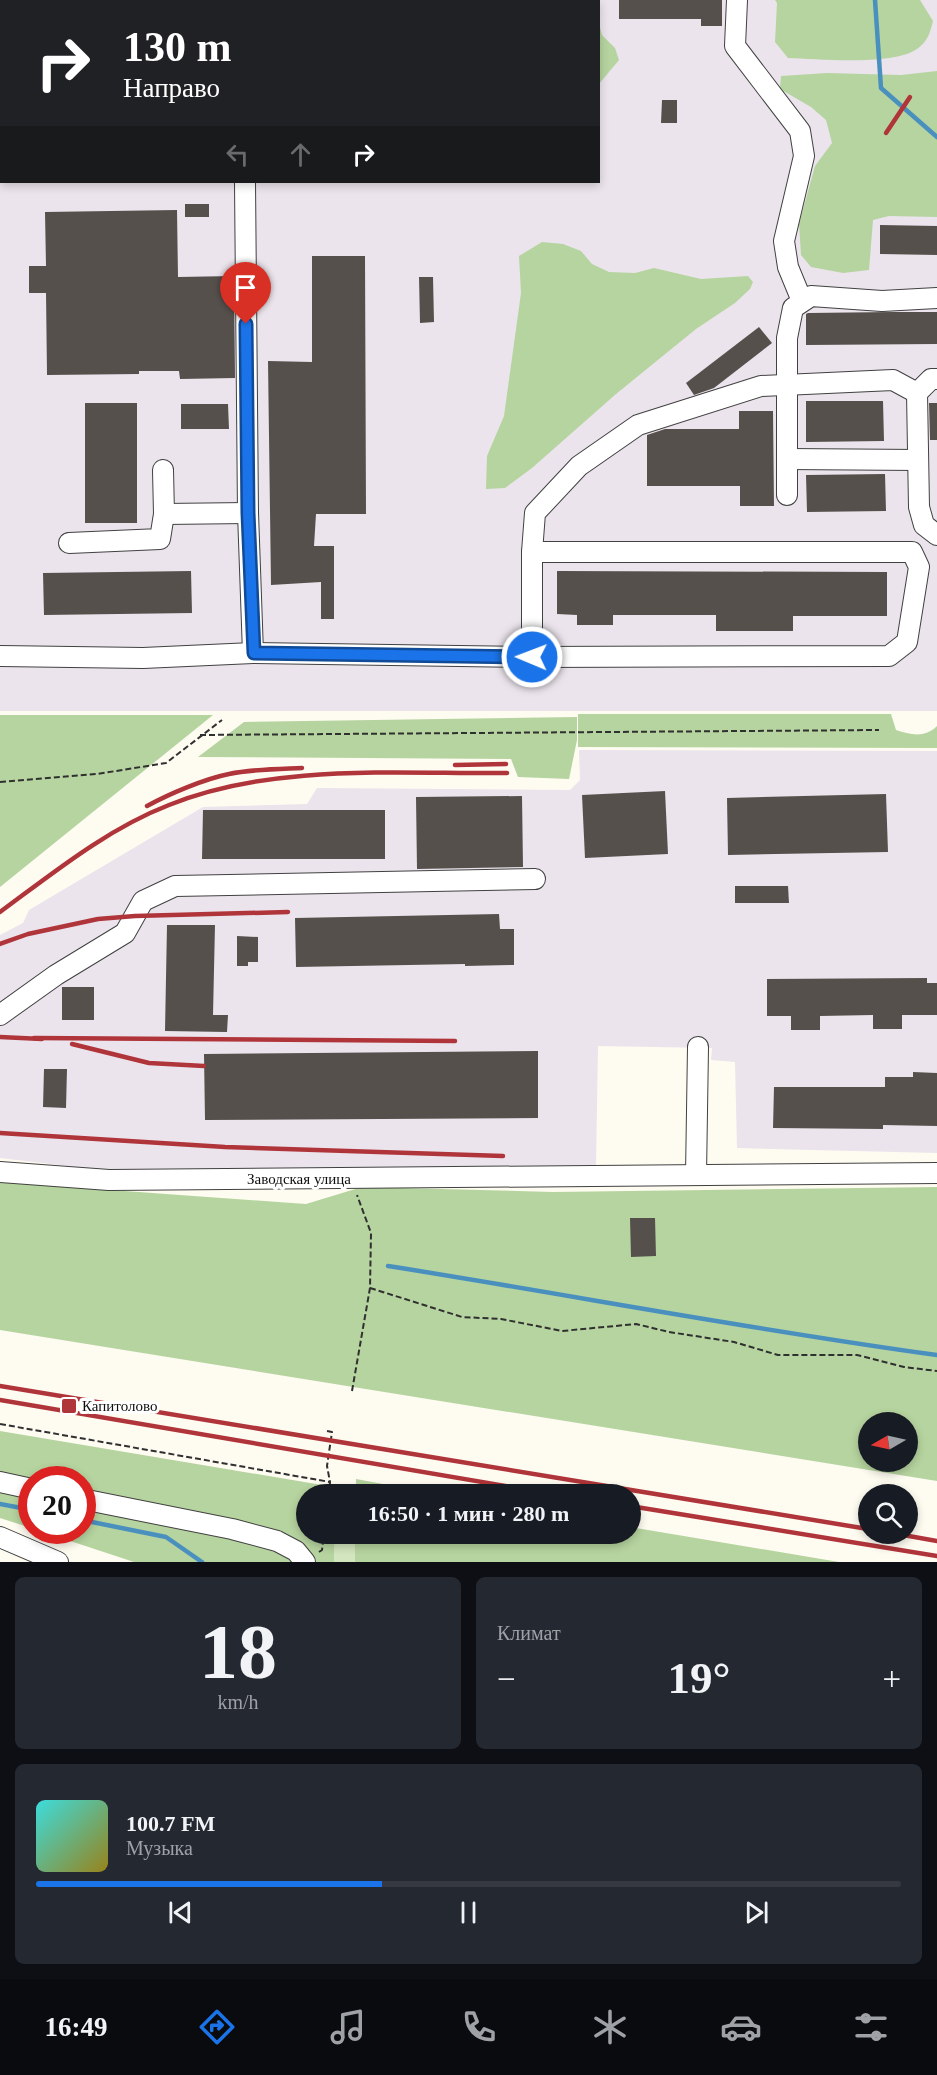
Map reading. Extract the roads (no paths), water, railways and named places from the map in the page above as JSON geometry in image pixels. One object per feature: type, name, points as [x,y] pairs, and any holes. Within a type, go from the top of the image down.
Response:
[{"type":"street","points":[[737,0],[735,46],[800,131],[804,156],[784,241],[788,267],[802,302]]},
{"type":"street","points":[[245,183],[248,513],[254,653]]},
{"type":"street","points":[[787,495],[787,338],[793,308],[811,296],[882,300],[937,298]]},
{"type":"street","points":[[937,379],[931,380],[917,393],[919,507],[924,525],[937,535]]},
{"type":"street","points":[[532,657],[532,552],[535,513],[579,466],[638,425],[761,386],[893,380],[917,393]]},
{"type":"street","points":[[787,459],[918,460]]},
{"type":"street","points":[[69,543],[160,539],[164,514],[163,470]]},
{"type":"street","points":[[164,514],[248,513]]},
{"type":"street","points":[[0,656],[143,658],[254,653],[532,657],[889,656],[907,642],[920,567],[912,552],[532,552]]},
{"type":"street","points":[[0,1015],[56,975],[125,933],[143,901],[175,886],[535,879]]},
{"type":"street","points":[[696,1175],[698,1047]]},
{"type":"street","name":"Заводская улица","points":[[0,1172],[110,1180],[937,1173]]},
{"type":"street","points":[[0,1482],[18,1486]]},
{"type":"street","points":[[96,1502],[232,1529],[277,1541],[296,1551],[306,1562]]},
{"type":"street","points":[[0,1537],[58,1562]]},
{"type":"waterway","points":[[875,0],[881,88],[937,137]]},
{"type":"waterway","points":[[388,1266],[731,1324],[937,1355]]},
{"type":"waterway","points":[[0,1504],[18,1507]]},
{"type":"waterway","points":[[96,1523],[166,1537],[202,1562]]},
{"type":"railway","points":[[886,133],[910,97]]},
{"type":"railway","points":[[455,765],[506,764]]},
{"type":"railway","points":[[147,806],[187,787],[219,776],[256,770],[302,768]]},
{"type":"railway","points":[[0,912],[60,867],[124,826],[169,805],[209,792],[250,782],[336,774],[507,773]]},
{"type":"railway","points":[[0,944],[28,934],[98,919],[288,912]]},
{"type":"railway","points":[[0,1037],[42,1039]]},
{"type":"railway","points":[[34,1038],[455,1041]]},
{"type":"railway","points":[[72,1044],[149,1063],[204,1066]]},
{"type":"railway","points":[[0,1133],[225,1147],[503,1156]]},
{"type":"railway","points":[[0,1386],[858,1527]]},
{"type":"railway","points":[[0,1400],[494,1484]]},
{"type":"railway","points":[[641,1508],[937,1556]]},
{"type":"railway","points":[[918,1538],[937,1541]]},
{"type":"place","name":"Капитолово","points":[[69,1406]]}]
